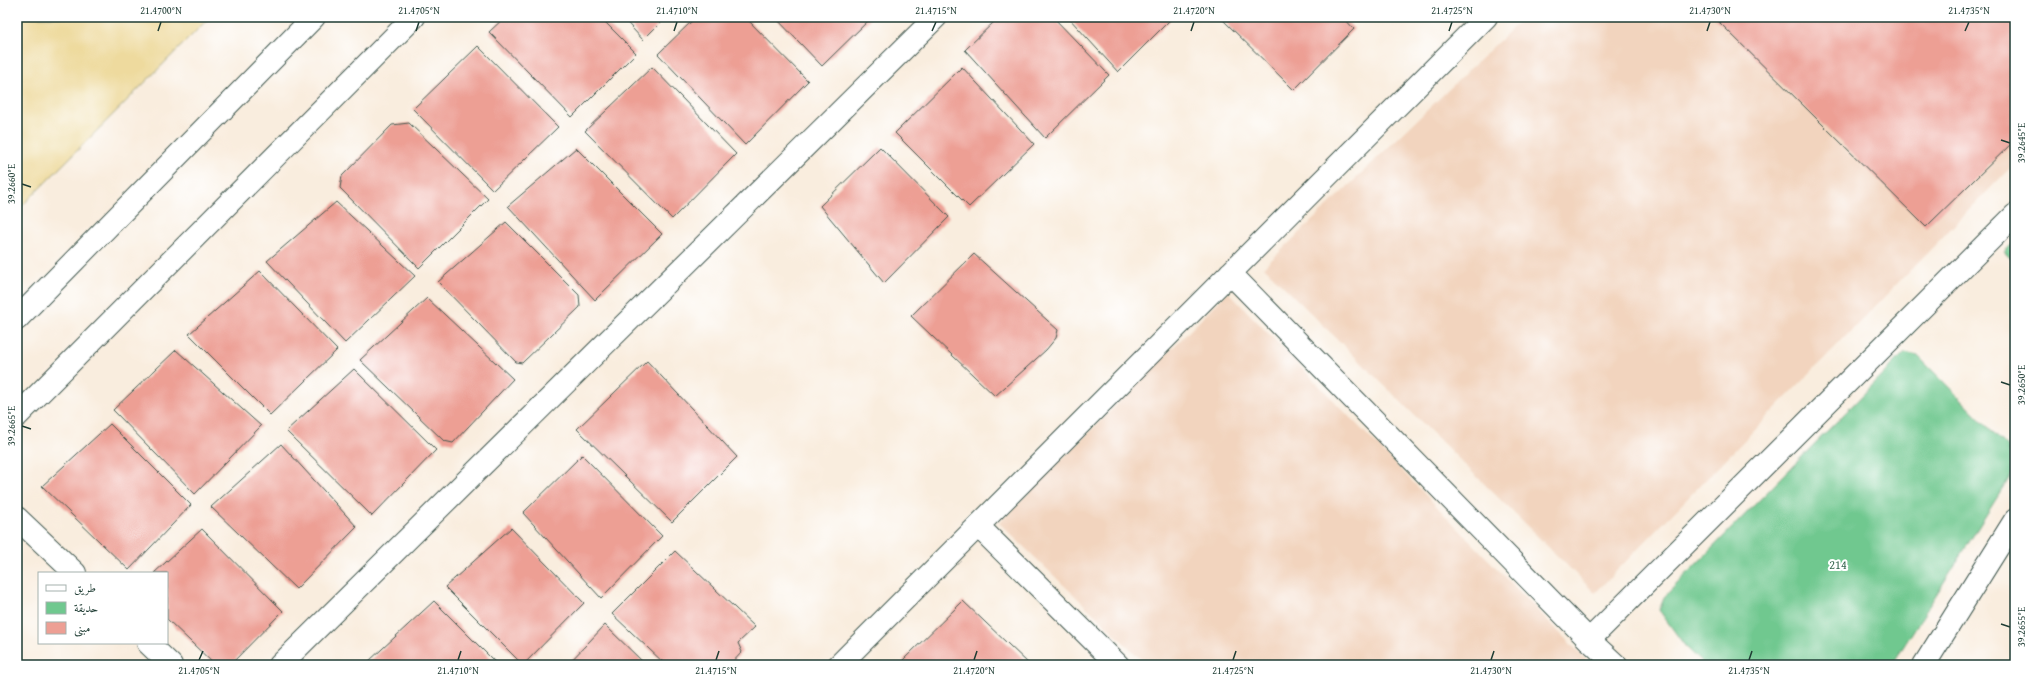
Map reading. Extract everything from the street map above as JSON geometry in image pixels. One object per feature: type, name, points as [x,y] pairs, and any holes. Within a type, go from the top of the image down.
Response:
[{"type":"street","points":[[17,319],[314,17]]},
{"type":"street","points":[[17,416],[414,17]]},
{"type":"street","points":[[280,665],[936,17]]},
{"type":"street","points":[[839,665],[1486,17]]},
{"type":"street","points":[[1589,640],[2015,215]]},
{"type":"street","points":[[1230,273],[1589,640],[1616,665]]},
{"type":"street","points":[[17,518],[74,572]]},
{"type":"street","points":[[1924,665],[2015,520]]},
{"type":"street","points":[[978,526],[1118,665]]},
{"type":"street","points":[[149,644],[171,665]]},
{"type":"shaded area","points":[[1524,17],[2015,17],[2015,163],[1595,593],[1264,267]]},
{"type":"shaded area","points":[[1228,292],[1591,665],[1147,665],[999,523]]},
{"type":"green space","points":[[2015,241],[2015,263],[2004,252]]},
{"type":"green space","name":"214","points":[[1904,353],[1918,356],[2008,447],[2015,469],[1892,665],[1705,665],[1685,646],[1659,610],[1664,597]]},
{"type":"sand","points":[[17,17],[210,17],[17,211]]},
{"type":"building","points":[[505,17],[600,17],[636,53],[572,117],[489,32]]},
{"type":"building","points":[[622,17],[666,17],[643,40]]},
{"type":"building","points":[[696,17],[745,17],[808,81],[745,145],[658,54]]},
{"type":"building","points":[[775,17],[872,17],[822,66]]},
{"type":"building","points":[[999,17],[1053,17],[1109,75],[1045,138],[965,50]]},
{"type":"building","points":[[1068,17],[1173,17],[1118,72]]},
{"type":"building","points":[[1220,17],[1343,17],[1354,29],[1294,90]]},
{"type":"building","points":[[1714,17],[2015,17],[2015,140],[1926,227]]},
{"type":"building","points":[[478,46],[558,127],[493,190],[413,109]]},
{"type":"building","points":[[652,67],[736,154],[672,219],[585,131]]},
{"type":"building","points":[[962,67],[1034,144],[969,207],[895,133]]},
{"type":"building","points":[[409,123],[488,199],[419,268],[340,188],[342,176],[392,125]]},
{"type":"building","points":[[880,147],[949,217],[884,283],[820,206]]},
{"type":"building","points":[[576,148],[662,234],[595,300],[508,206]]},
{"type":"building","points":[[336,202],[415,276],[345,343],[267,261]]},
{"type":"building","points":[[506,222],[579,295],[580,307],[522,363],[516,362],[438,282]]},
{"type":"building","points":[[974,254],[1058,330],[1056,338],[1046,350],[995,396],[911,316]]},
{"type":"building","points":[[260,271],[337,350],[270,415],[189,334]]},
{"type":"building","points":[[427,298],[513,379],[453,443],[444,441],[360,360]]},
{"type":"building","points":[[176,350],[261,426],[195,494],[113,410]]},
{"type":"building","points":[[647,361],[737,457],[672,522],[577,429]]},
{"type":"building","points":[[354,369],[436,450],[372,516],[286,431]]},
{"type":"building","points":[[110,424],[191,505],[129,570],[42,486]]},
{"type":"building","points":[[281,444],[357,527],[296,589],[211,507]]},
{"type":"building","points":[[582,455],[662,536],[601,598],[523,513]]},
{"type":"building","points":[[511,528],[584,603],[523,665],[445,587]]},
{"type":"building","points":[[202,529],[283,611],[230,665],[215,665],[168,620],[168,572],[155,572]]},
{"type":"building","points":[[675,551],[755,627],[738,643],[742,652],[730,665],[666,665],[612,614]]},
{"type":"building","points":[[434,601],[498,665],[373,665],[369,661]]},
{"type":"building","points":[[963,601],[1030,665],[909,665],[903,660]]},
{"type":"building","points":[[605,625],[646,665],[567,665]]}]
